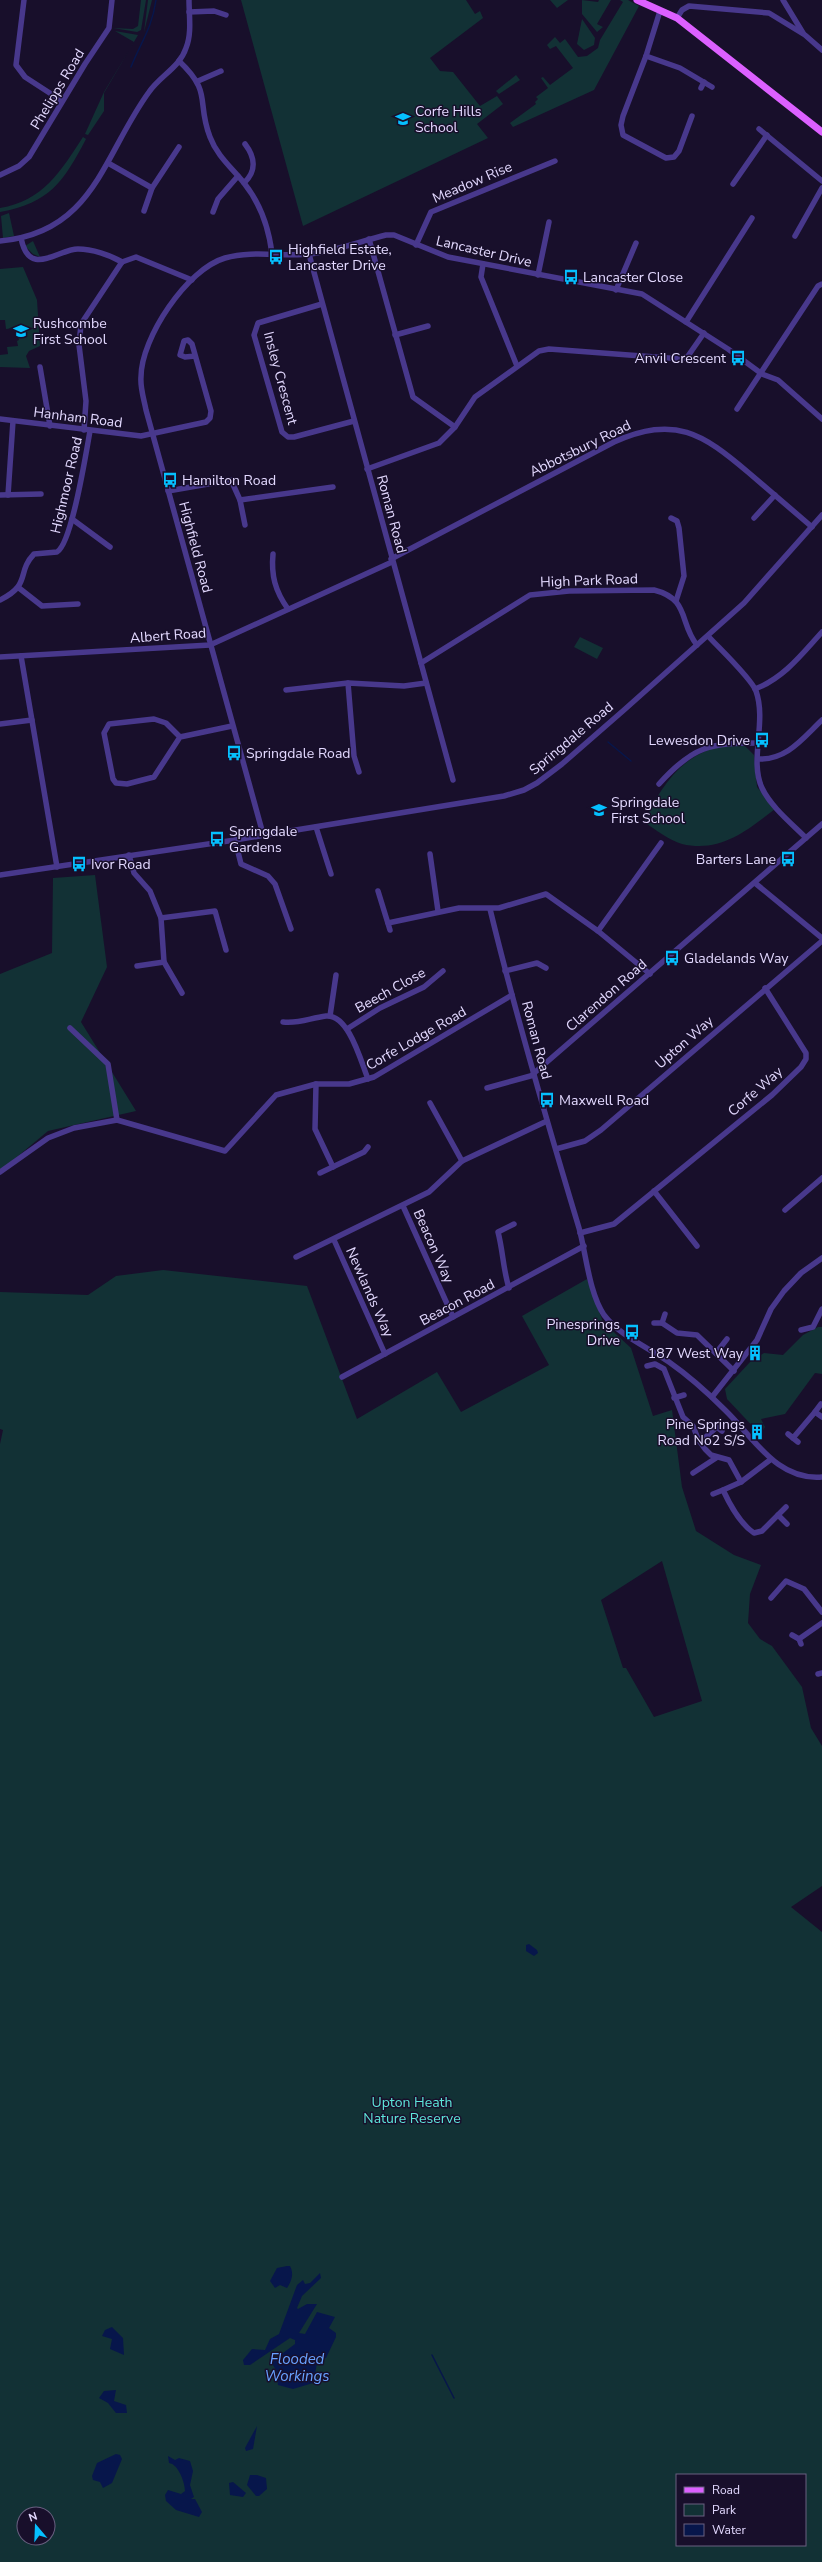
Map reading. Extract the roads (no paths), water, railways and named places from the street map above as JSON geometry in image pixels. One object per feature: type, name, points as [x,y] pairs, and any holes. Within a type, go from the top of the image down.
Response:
[{"type":"main road","points":[[637,0],[676,18],[822,132]]},
{"type":"street","points":[[24,0],[16,65],[25,77],[62,101]]},
{"type":"street","name":"Phelipps Road","points":[[0,175],[13,170],[29,157],[62,101],[109,28],[112,0]]},
{"type":"street","points":[[0,241],[21,238],[42,231],[71,213],[88,196],[149,91],[179,61],[188,41],[189,0]]},
{"type":"street","points":[[783,0],[804,35]]},
{"type":"street","points":[[676,18],[682,10],[689,6],[769,13],[804,35],[822,50]]},
{"type":"street","points":[[189,12],[214,11],[226,15]]},
{"type":"street","points":[[660,11],[646,56],[623,116],[621,125],[623,135],[666,158],[674,157],[679,151],[690,128],[692,116]]},
{"type":"street","points":[[646,56],[680,68],[712,87]]},
{"type":"street","points":[[179,61],[198,81],[202,90],[210,137],[223,160],[244,183],[257,203],[267,227],[272,254]]},
{"type":"street","points":[[198,81],[221,71]]},
{"type":"street","points":[[701,88],[704,82]]},
{"type":"street","points":[[759,129],[822,181]]},
{"type":"street","points":[[733,184],[767,136]]},
{"type":"street","points":[[244,183],[251,177],[254,169],[249,150],[245,144]]},
{"type":"street","points":[[144,211],[152,188],[179,147]]},
{"type":"street","name":"Meadow Rise","points":[[416,245],[431,212],[555,161]]},
{"type":"street","points":[[108,163],[152,188]]},
{"type":"street","points":[[213,212],[218,199],[238,176]]},
{"type":"street","points":[[795,236],[822,188]]},
{"type":"street","points":[[686,322],[752,218]]},
{"type":"street","name":"Lancaster Drive","points":[[538,275],[549,222]]},
{"type":"street","name":"Lancaster Drive","points":[[309,254],[369,239],[394,235],[435,254],[642,294],[704,333],[762,374],[778,380],[822,419]]},
{"type":"street","points":[[21,238],[26,251],[38,259],[50,259],[78,249],[108,256],[122,262]]},
{"type":"street","points":[[369,239],[413,398],[455,427]]},
{"type":"street","points":[[616,290],[636,243]]},
{"type":"street","name":"Highfield Road","points":[[263,834],[168,491],[141,384],[144,356],[164,315],[202,270],[224,258],[248,254],[309,254]]},
{"type":"street","name":"Roman Road","points":[[309,254],[453,780]]},
{"type":"street","points":[[84,430],[86,401],[79,345],[81,324],[122,262],[129,258],[136,257],[192,280]]},
{"type":"street","points":[[483,264],[481,277],[517,366]]},
{"type":"street","points":[[737,409],[762,374],[818,286],[822,284]]},
{"type":"street","name":"Insley Crescent","points":[[322,304],[258,323],[255,328],[255,338],[282,432],[288,437],[294,437],[354,421]]},
{"type":"street","points":[[395,335],[428,326]]},
{"type":"street","points":[[367,469],[434,446],[446,438],[475,397],[539,351],[549,349],[682,359],[688,356],[704,333]]},
{"type":"street","name":"Hanham Road","points":[[0,419],[141,436],[153,435],[206,422],[210,418],[211,412],[195,356]]},
{"type":"street","points":[[40,367],[50,426]]},
{"type":"street","points":[[8,495],[13,421]]},
{"type":"street","name":"Abbotsbury Road","points":[[392,560],[614,442],[650,430],[681,430],[707,440],[812,527]]},
{"type":"street","name":"Highmoor Road","points":[[19,588],[29,561],[34,554],[61,550],[72,519],[90,431]]},
{"type":"street","points":[[168,491],[232,480],[240,500],[245,525]]},
{"type":"street","points":[[240,500],[333,487]]},
{"type":"street","points":[[0,495],[41,494]]},
{"type":"street","points":[[754,518],[775,495]]},
{"type":"street","name":"Springdale Road","points":[[0,875],[316,827],[504,796],[524,790],[562,764],[744,603],[822,515]]},
{"type":"street","points":[[671,518],[677,521],[679,528],[684,576],[676,601],[682,609],[689,634],[697,645]]},
{"type":"street","points":[[72,519],[110,547]]},
{"type":"street","points":[[273,554],[272,576],[279,597],[288,609]]},
{"type":"street","name":"Albert Road","points":[[0,657],[210,645],[392,560]]},
{"type":"street","points":[[0,600],[19,588],[42,606],[78,604]]},
{"type":"street","name":"High Park Road","points":[[421,663],[506,608],[536,593],[654,590],[666,593],[676,601]]},
{"type":"street","points":[[755,689],[767,684],[790,668],[822,632]]},
{"type":"street","points":[[708,636],[755,689],[760,714],[758,776],[762,787],[772,803],[806,838]]},
{"type":"street","points":[[21,656],[56,867]]},
{"type":"street","points":[[348,683],[354,756],[359,772]]},
{"type":"street","points":[[286,690],[348,683],[404,686],[426,683]]},
{"type":"street","points":[[180,737],[161,720],[154,719],[109,724],[104,732],[113,779],[116,783],[127,784],[154,777],[180,737],[232,726]]},
{"type":"street","points":[[0,724],[32,720]]},
{"type":"street","points":[[758,759],[775,759],[786,754],[822,720]]},
{"type":"street","points":[[659,784],[677,765],[703,748],[725,744],[759,743]]},
{"type":"street","name":"Clarendon Road","points":[[533,1075],[822,824]]},
{"type":"street","points":[[316,827],[331,874]]},
{"type":"street","points":[[235,840],[241,864],[268,876],[275,884],[291,929]]},
{"type":"street","points":[[598,931],[661,843]]},
{"type":"street","points":[[430,854],[438,911]]},
{"type":"street","points":[[129,855],[134,873],[150,891],[161,918],[164,962],[182,993]]},
{"type":"street","points":[[755,883],[822,938]]},
{"type":"street","points":[[378,891],[390,930]]},
{"type":"street","points":[[388,923],[438,911],[459,908],[490,909],[546,894],[598,931],[650,974]]},
{"type":"street","name":"Roman Road","points":[[490,909],[533,1075],[584,1246]]},
{"type":"street","points":[[161,918],[215,911],[226,950]]},
{"type":"street","name":"Upton Way","points":[[556,1149],[585,1141],[601,1130],[765,988],[822,941]]},
{"type":"street","points":[[137,966],[164,962]]},
{"type":"street","points":[[505,971],[537,963],[546,968]]},
{"type":"street","name":"Beech Close","points":[[347,1029],[380,1008],[424,987],[443,971]]},
{"type":"street","name":"Beech Close","points":[[336,975],[330,1016],[341,1021],[347,1029],[368,1079]]},
{"type":"street","name":"Corfe Way","points":[[580,1233],[614,1224],[772,1095],[806,1059],[806,1053],[765,988]]},
{"type":"street","name":"Corfe Lodge Road","points":[[0,1172],[48,1138],[74,1128],[116,1120],[225,1151],[276,1095],[316,1084],[349,1084],[368,1079],[419,1052],[512,995]]},
{"type":"street","points":[[283,1022],[296,1024],[330,1016]]},
{"type":"street","points":[[70,1028],[108,1064],[116,1120]]},
{"type":"street","points":[[487,1088],[533,1075]]},
{"type":"street","points":[[316,1084],[315,1129],[333,1167]]},
{"type":"street","points":[[430,1103],[462,1161]]},
{"type":"street","points":[[296,1257],[334,1240],[429,1192],[462,1161],[547,1121]]},
{"type":"street","points":[[320,1173],[364,1152],[368,1147]]},
{"type":"street","points":[[785,1210],[822,1178]]},
{"type":"street","points":[[654,1191],[698,1246]]},
{"type":"street","name":"Beacon Way","points":[[403,1206],[453,1317]]},
{"type":"street","points":[[510,1288],[502,1268],[503,1254],[498,1232],[514,1224]]},
{"type":"street","name":"Newlands Way","points":[[334,1240],[385,1354]]},
{"type":"street","points":[[584,1246],[596,1299],[606,1317],[619,1330],[670,1363],[712,1397],[770,1460],[796,1474],[822,1477]]},
{"type":"street","name":"Beacon Road","points":[[342,1377],[510,1288],[584,1246]]},
{"type":"street","points":[[712,1397],[757,1340],[771,1309],[784,1291],[801,1273],[822,1258]]},
{"type":"street","points":[[801,1330],[813,1327],[822,1309]]},
{"type":"street","points":[[662,1324],[665,1314]]},
{"type":"street","points":[[654,1323],[662,1324],[677,1333],[697,1335],[734,1371]]},
{"type":"street","points":[[716,1353],[727,1339]]},
{"type":"street","points":[[647,1366],[655,1364],[664,1369],[674,1398],[684,1418],[694,1428],[700,1442],[709,1454],[716,1458],[729,1460],[741,1482]]},
{"type":"street","points":[[674,1398],[684,1395]]},
{"type":"street","points":[[798,1442],[791,1436],[821,1404]]},
{"type":"street","points":[[815,1412],[822,1417]]},
{"type":"street","points":[[700,1442],[717,1427],[722,1431]]},
{"type":"street","points":[[693,1473],[716,1458]]},
{"type":"street","points":[[713,1494],[741,1482],[770,1460]]},
{"type":"street","points":[[723,1490],[730,1504],[748,1529],[754,1533],[762,1531],[786,1507]]},
{"type":"street","points":[[778,1515],[787,1524]]},
{"type":"street","points":[[771,1598],[785,1578],[804,1589],[820,1604],[822,1612]]},
{"type":"street","points":[[792,1635],[800,1641],[822,1623]]},
{"type":"water","points":[[529,1944],[537,1950],[538,1953],[534,1956],[526,1951],[526,1945]]},
{"type":"water","points":[[290,2266],[292,2271],[292,2277],[289,2285],[287,2288],[280,2285],[275,2288],[270,2281],[277,2268]]},
{"type":"water","name":"Flooded Workings","points":[[320,2273],[321,2278],[302,2296],[297,2308],[298,2309],[307,2304],[317,2304],[299,2333],[305,2334],[317,2312],[335,2317],[329,2328],[336,2333],[336,2337],[326,2358],[318,2359],[313,2383],[293,2389],[278,2385],[276,2370],[271,2362],[295,2344],[295,2340],[290,2338],[250,2365],[244,2365],[243,2360],[252,2349],[265,2350],[270,2339],[279,2334],[297,2285],[303,2280],[305,2284],[310,2283]]},
{"type":"water","points":[[112,2327],[123,2338],[124,2355],[110,2349],[112,2339],[102,2336],[105,2330]]},
{"type":"water","points":[[116,2390],[114,2401],[126,2405],[127,2413],[116,2413],[108,2403],[99,2398],[104,2391]]},
{"type":"water","points":[[257,2426],[253,2449],[246,2451],[245,2448]]},
{"type":"water","points":[[116,2454],[120,2455],[122,2459],[112,2483],[103,2488],[100,2482],[93,2480],[92,2476],[97,2463]]},
{"type":"water","points":[[168,2456],[175,2460],[179,2458],[190,2461],[193,2471],[190,2485],[194,2497],[191,2499],[195,2499],[202,2512],[199,2517],[176,2510],[166,2501],[165,2495],[168,2490],[181,2494],[185,2491],[184,2483],[180,2474],[172,2464],[169,2463]]},
{"type":"water","points":[[250,2475],[257,2475],[266,2478],[267,2489],[259,2496],[256,2496],[247,2485]]},
{"type":"water","points":[[233,2482],[246,2493],[243,2497],[230,2495],[229,2483]]},
{"type":"waterway","points":[[131,67],[152,19],[156,0]]},
{"type":"waterway","points":[[608,742],[631,761]]},
{"type":"waterway","points":[[432,2355],[454,2398]]},
{"type":"place","name":"Corfe Hills School","points":[[403,119]]},
{"type":"place","name":"Highfield Estate, Lancaster Drive","points":[[276,257]]},
{"type":"place","name":"Lancaster Close","points":[[571,277]]},
{"type":"place","name":"Rushcombe First School","points":[[21,331]]},
{"type":"place","name":"Anvil Crescent","points":[[738,358]]},
{"type":"place","name":"Hamilton Road","points":[[170,480]]},
{"type":"place","name":"Lewesdon Drive","points":[[762,740]]},
{"type":"place","name":"Springdale Road","points":[[234,753]]},
{"type":"place","name":"Springdale First School","points":[[599,810]]},
{"type":"place","name":"Springdale Gardens","points":[[217,839]]},
{"type":"place","name":"Barters Lane","points":[[788,859]]},
{"type":"place","name":"Ivor Road","points":[[79,864]]},
{"type":"place","name":"Gladelands Way","points":[[672,958]]},
{"type":"place","name":"Maxwell Road","points":[[547,1100]]},
{"type":"place","name":"Pinesprings Drive","points":[[632,1332]]},
{"type":"place","name":"187 West Way","points":[[755,1353]]},
{"type":"place","name":"Pine Springs Road No2 S/S","points":[[757,1432]]},
{"type":"park label","name":"Upton Heath Nature Reserve","points":[[412,2110]]}]
